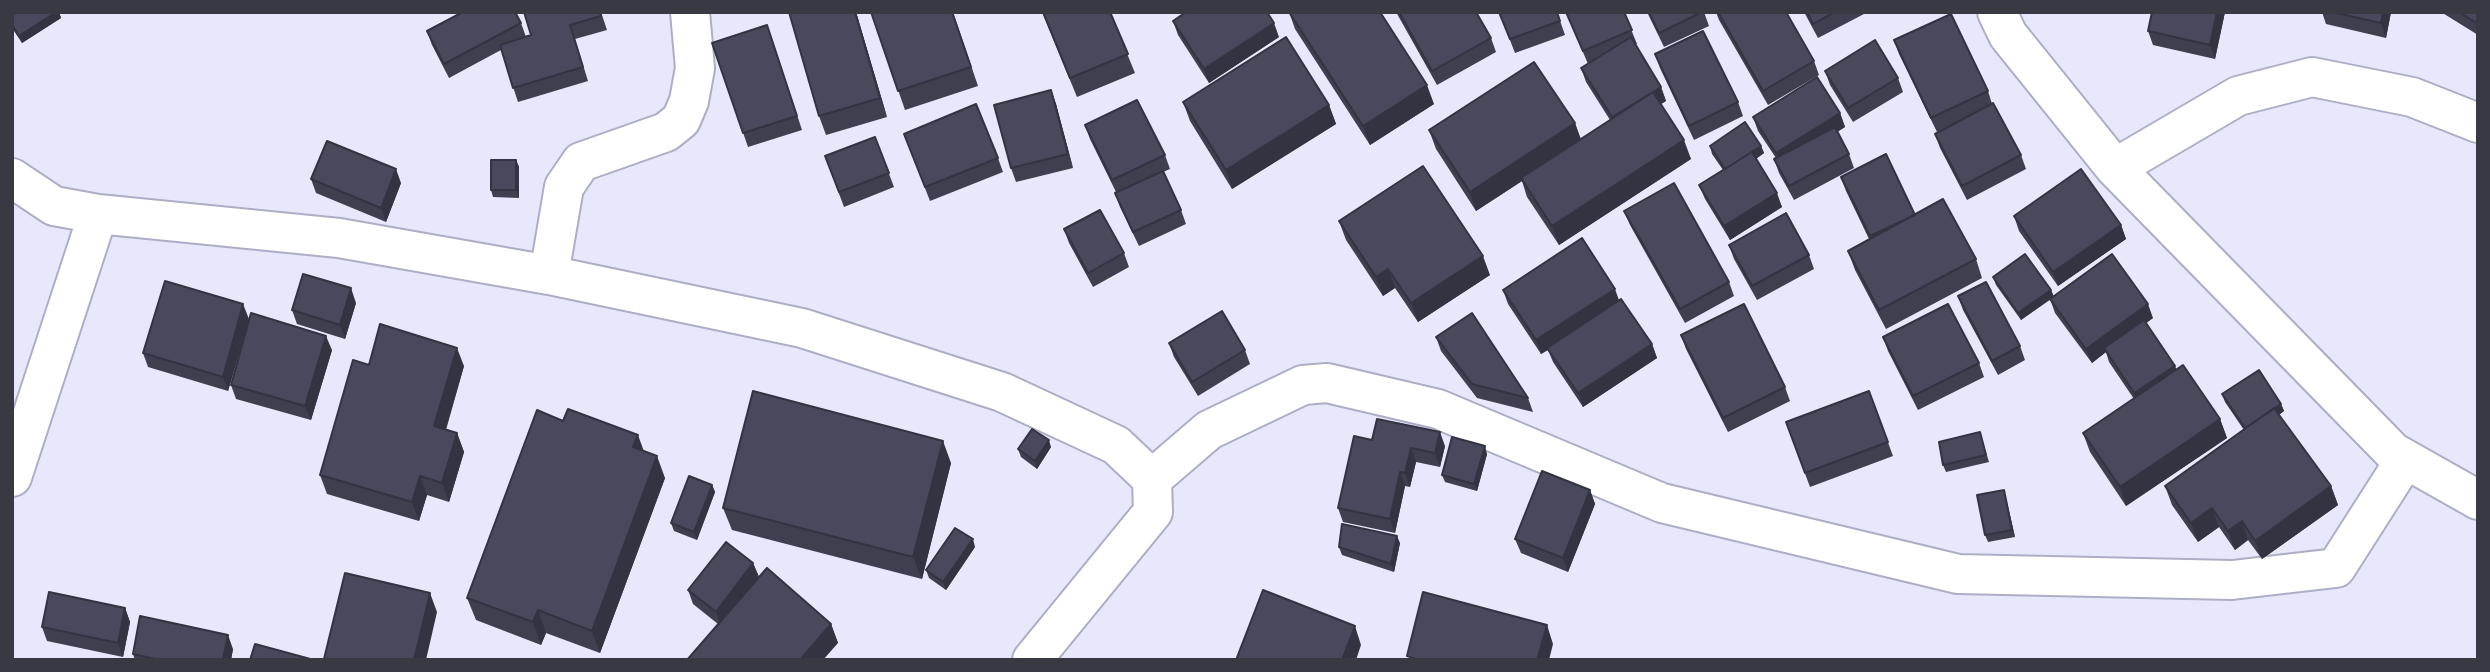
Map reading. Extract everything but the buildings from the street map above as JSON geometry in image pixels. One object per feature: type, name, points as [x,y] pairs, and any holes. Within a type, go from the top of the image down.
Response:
[{"type":"street","points":[[549,275],[564,187],[581,162],[666,132],[681,120],[689,101],[695,68],[690,12]]},
{"type":"street","points":[[1997,12],[2008,35],[2115,168],[2393,452],[2405,460],[2460,482],[2478,500]]},
{"type":"street","points":[[2115,168],[2238,96],[2312,77],[2412,97],[2478,123]]},
{"type":"street","points":[[12,178],[54,206],[98,214],[339,238],[549,275],[802,328],[1002,392],[1116,445],[1153,479],[1153,512],[1032,660]]},
{"type":"street","points":[[12,477],[98,214]]},
{"type":"street","points":[[1153,479],[1209,430],[1303,384],[1327,383],[1438,409],[1662,503],[1958,574],[2232,580],[2336,568],[2405,460]]}]
